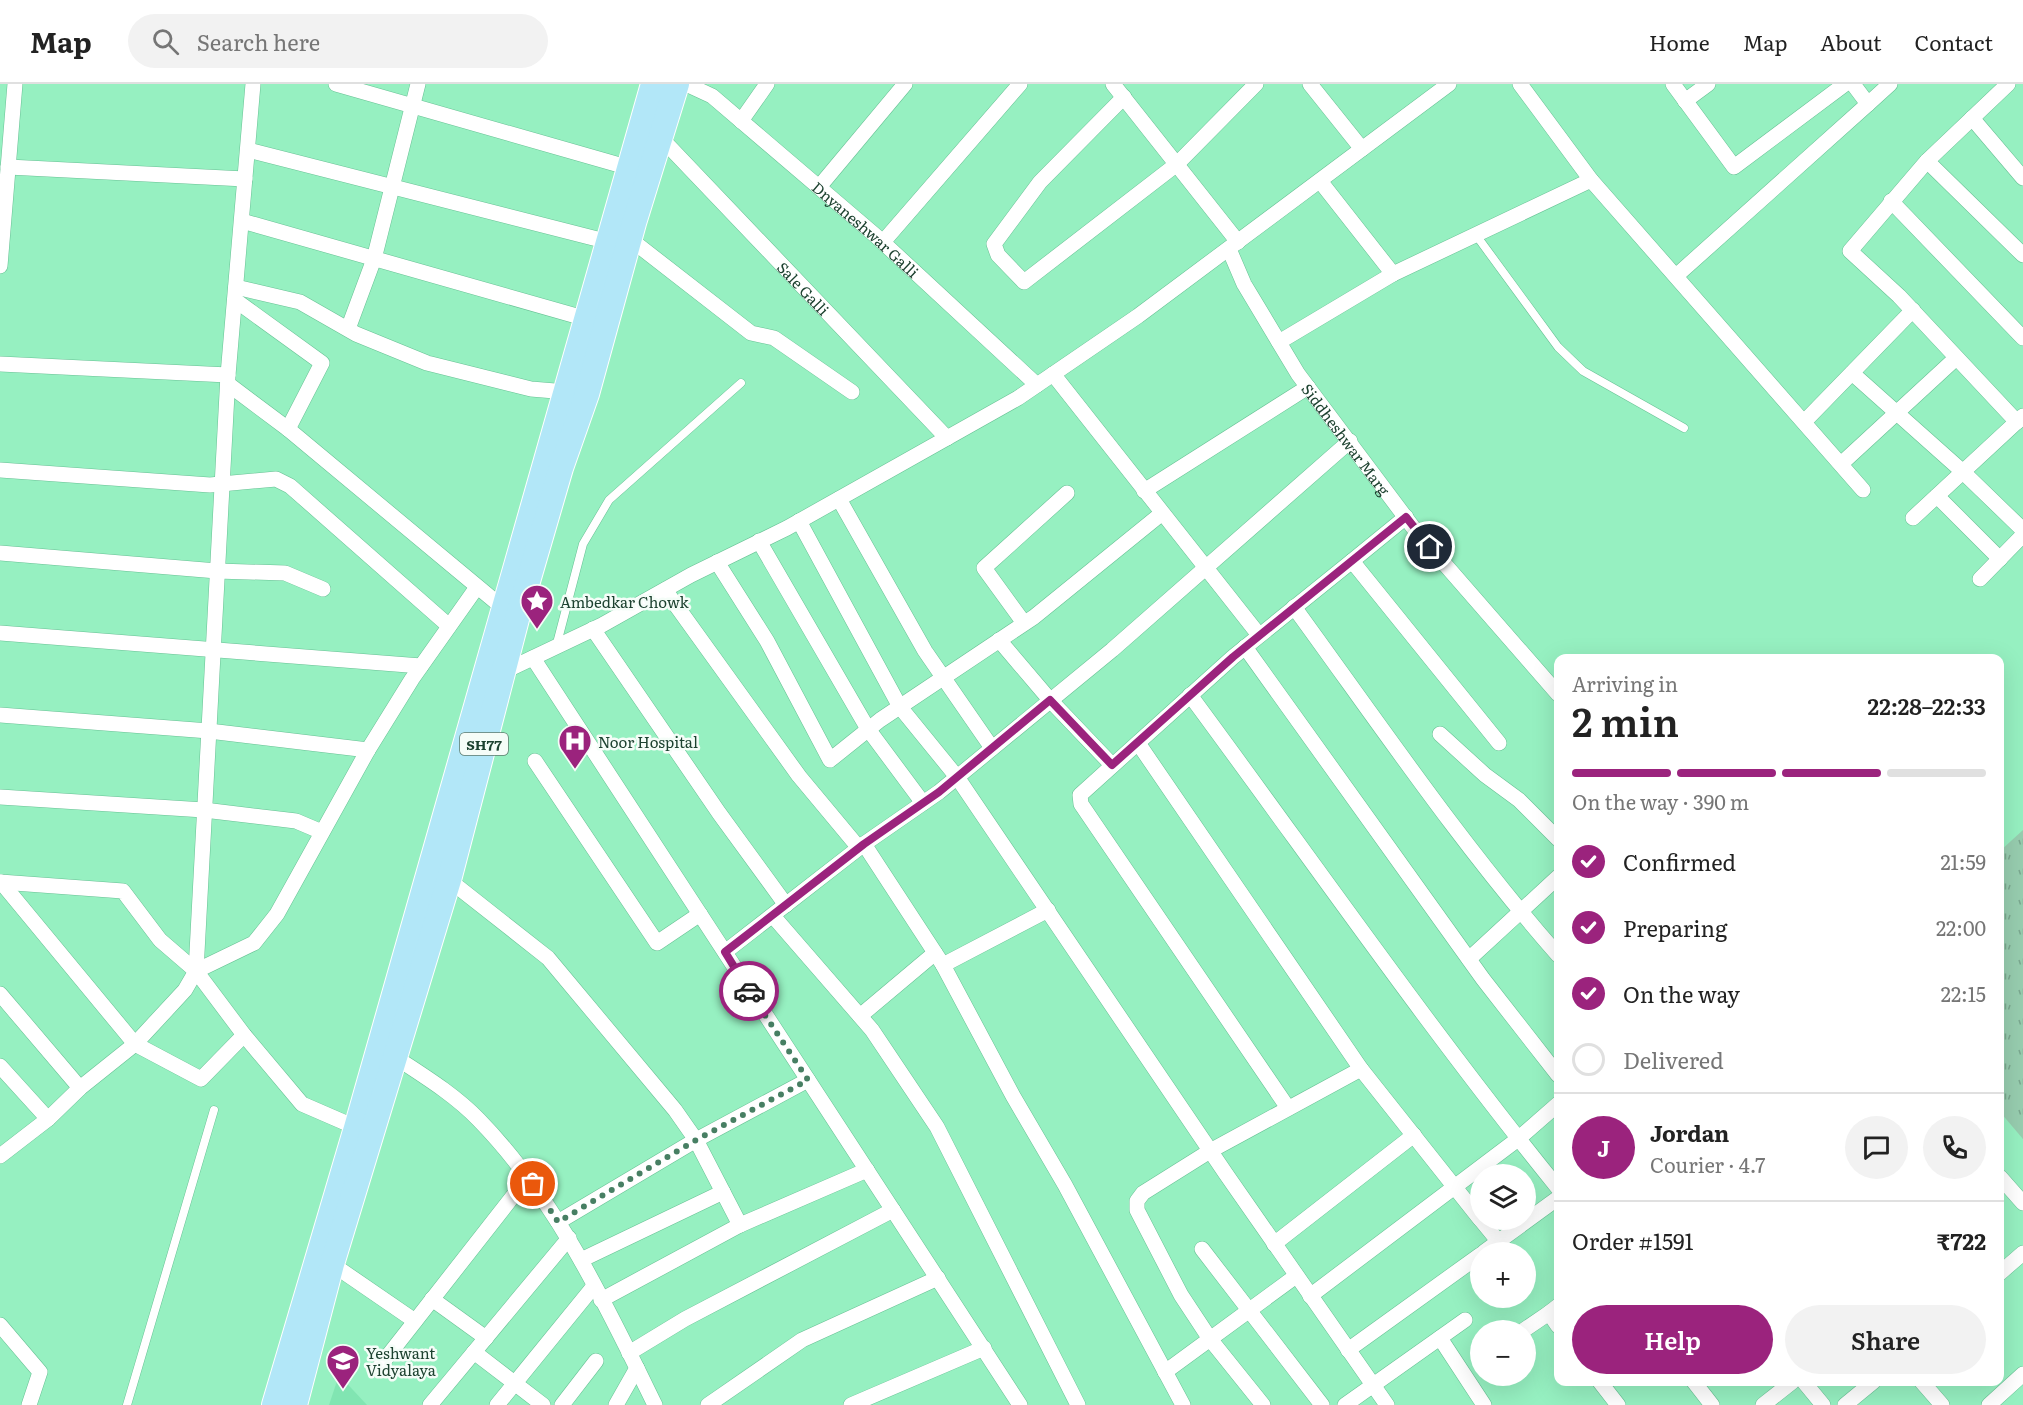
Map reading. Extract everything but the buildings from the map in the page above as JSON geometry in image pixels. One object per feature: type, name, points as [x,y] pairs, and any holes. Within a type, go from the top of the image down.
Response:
[{"type":"main road","name":"SH77","points":[[274,1405],[364,1131],[395,1057],[449,880],[503,672],[561,468],[587,394],[619,240],[630,168],[653,84]]},
{"type":"main road","name":"SH77","points":[[295,1405],[364,1131],[502,607],[587,319],[661,138],[677,84]]},
{"type":"street","points":[[0,266],[15,84]]},
{"type":"street","points":[[0,1156],[48,1119],[80,1088],[135,1044],[185,990],[196,971],[228,379],[253,84]]},
{"type":"street","points":[[336,84],[411,108],[630,168]]},
{"type":"street","points":[[348,329],[374,259],[418,84]]},
{"type":"street","name":"Dnyaneshwar Galli","points":[[686,84],[712,96],[819,187],[883,242],[1037,385]]},
{"type":"street","points":[[741,121],[767,84]]},
{"type":"street","points":[[819,187],[905,84]]},
{"type":"street","points":[[883,242],[1020,84]]},
{"type":"street","name":"Siddheshwar Marg","points":[[1113,84],[1177,164],[1234,245],[1244,284],[1308,387],[1406,517],[1554,689]]},
{"type":"street","points":[[1124,97],[1040,182],[994,244],[998,255],[1024,282],[1177,164],[1256,84]]},
{"type":"street","points":[[1310,84],[1362,149]]},
{"type":"street","points":[[503,672],[593,629],[717,562],[799,522],[1037,385],[1138,316],[1449,84]]},
{"type":"street","points":[[1520,84],[1591,180],[1863,490]]},
{"type":"street","points":[[1672,84],[1734,167],[1845,84]]},
{"type":"street","points":[[1684,101],[1708,84]]},
{"type":"street","points":[[1853,84],[1868,104]]},
{"type":"street","points":[[1676,276],[1890,84]]},
{"type":"street","points":[[1913,518],[2020,419],[1955,359],[1913,310],[1850,251],[1927,161],[2008,84]]},
{"type":"street","points":[[1972,118],[2023,178]]},
{"type":"street","name":"Sale Galli","points":[[661,138],[947,438]]},
{"type":"street","points":[[248,150],[392,188],[619,240],[752,333],[774,338],[852,392]]},
{"type":"street","points":[[1927,161],[2023,255]]},
{"type":"street","points":[[8,167],[245,179]]},
{"type":"street","points":[[1279,342],[1393,274],[1591,180]]},
{"type":"street","points":[[1320,181],[1393,274]]},
{"type":"street","points":[[1891,201],[2023,338]]},
{"type":"street","points":[[242,221],[587,319]]},
{"type":"street","points":[[236,293],[300,302],[348,329],[427,363],[531,389],[567,392]]},
{"type":"street","points":[[236,293],[322,363],[288,429]]},
{"type":"street","points":[[1803,422],[1913,310]]},
{"type":"street","points":[[1841,464],[1955,359]]},
{"type":"street","points":[[0,364],[228,379],[502,607]]},
{"type":"street","points":[[1852,373],[1962,471],[2023,530]]},
{"type":"street","points":[[1053,374],[1161,514],[1259,635]]},
{"type":"street","points":[[1144,491],[1308,387]]},
{"type":"street","points":[[725,952],[862,846],[957,777],[1112,650],[1350,441]]},
{"type":"street","points":[[0,470],[222,484],[276,479],[290,486],[449,626]]},
{"type":"street","points":[[1024,623],[984,568],[1067,493]]},
{"type":"street","points":[[1937,496],[2000,559]]},
{"type":"street","points":[[839,499],[885,583],[943,677],[992,748]]},
{"type":"street","points":[[717,562],[766,641],[830,760],[868,729],[1024,623],[1161,514]]},
{"type":"street","points":[[1288,1108],[1081,804],[1080,795],[1259,635],[1406,517]]},
{"type":"street","points":[[799,522],[900,707],[957,777],[1210,1151],[1387,1405]]},
{"type":"street","points":[[1980,579],[2023,535]]},
{"type":"street","points":[[759,542],[868,729],[923,803]]},
{"type":"street","points":[[0,553],[217,571],[285,573],[323,589]]},
{"type":"street","points":[[1352,561],[1499,743]]},
{"type":"street","points":[[196,971],[254,943],[277,914],[368,750],[421,666],[477,587]]},
{"type":"street","points":[[664,590],[799,776],[862,846],[939,959],[1013,1096],[1065,1185],[1183,1405]]},
{"type":"street","points":[[1294,607],[1450,821],[1520,912],[1554,950]]},
{"type":"street","points":[[593,629],[719,813],[786,905]]},
{"type":"street","points":[[0,633],[421,666]]},
{"type":"street","points":[[999,640],[1050,700],[1112,765]]},
{"type":"street","points":[[1245,647],[1469,959],[1554,1070]]},
{"type":"street","points":[[533,658],[1020,1405]]},
{"type":"street","points":[[1190,695],[1396,980],[1554,1183]]},
{"type":"street","points":[[0,715],[208,731],[368,750]]},
{"type":"street","points":[[1440,734],[1485,776],[1519,800],[1554,835]]},
{"type":"street","points":[[1138,742],[1361,1069],[1470,1205]]},
{"type":"street","points":[[535,761],[657,943],[700,914]]},
{"type":"street","points":[[0,797],[204,810],[296,821],[322,832]]},
{"type":"street","points":[[449,880],[548,958],[675,1110],[696,1140],[740,1225]]},
{"type":"street","points":[[1469,959],[1554,881]]},
{"type":"street","points":[[0,882],[123,891],[160,940],[196,971],[243,1035],[302,1104],[364,1131]]},
{"type":"street","points":[[0,882],[135,1044],[201,1079],[243,1035]]},
{"type":"street","points":[[860,1016],[939,959],[1048,910]]},
{"type":"street","points":[[773,916],[860,1016],[937,1127],[1078,1405]]},
{"type":"street","points":[[0,994],[80,1088]]},
{"type":"street","points":[[395,1057],[434,1083],[478,1119],[528,1177],[581,1260],[655,1405]]},
{"type":"street","points":[[0,1066],[48,1119]]},
{"type":"street","points":[[1263,1405],[1210,1339],[1175,1285],[1137,1209],[1137,1201],[1143,1193],[1210,1151],[1361,1069]]},
{"type":"street","points":[[558,1222],[696,1140],[808,1080]]},
{"type":"street","points":[[1310,1296],[1518,1138],[1554,1107]]},
{"type":"street","points":[[1274,1244],[1414,1136]]},
{"type":"street","points":[[601,1300],[740,1225],[867,1170]]},
{"type":"street","points":[[380,1366],[528,1177]]},
{"type":"street","points":[[2004,1182],[2023,1203]]},
{"type":"street","points":[[581,1260],[723,1192]]},
{"type":"street","points":[[1490,1230],[1499,1242],[1554,1201]]},
{"type":"street","points":[[629,1353],[685,1319],[893,1210]]},
{"type":"street","points":[[430,1405],[568,1238]]},
{"type":"street","points":[[1202,1249],[1322,1405]]},
{"type":"street","points":[[2004,1270],[2023,1253]]},
{"type":"street","points":[[1348,1350],[1470,1262]]},
{"type":"street","points":[[332,1264],[415,1322]]},
{"type":"street","points":[[1165,1372],[1296,1276]]},
{"type":"street","points":[[708,1405],[802,1340],[938,1278]]},
{"type":"street","points":[[497,1405],[594,1286]]},
{"type":"street","points":[[432,1299],[486,1338]]},
{"type":"street","points":[[1536,1322],[1554,1310]]},
{"type":"street","points":[[1345,1405],[1466,1320]]},
{"type":"street","points":[[0,1325],[40,1372],[29,1405]]},
{"type":"street","points":[[1440,1338],[1484,1405]]},
{"type":"street","points":[[851,1405],[984,1348]]},
{"type":"street","points":[[474,1352],[543,1405]]},
{"type":"street","points":[[562,1405],[596,1361]]},
{"type":"street","points":[[616,1405],[637,1368]]},
{"type":"street","points":[[1989,1405],[2023,1374]]},
{"type":"street","points":[[1603,1386],[1618,1405]]},
{"type":"street","points":[[1697,1386],[1712,1405]]},
{"type":"street","points":[[1762,1405],[1787,1386]]},
{"type":"street","points":[[1807,1386],[1823,1405]]},
{"type":"street","points":[[1845,1405],[1868,1386]]},
{"type":"street","points":[[1925,1386],[1942,1405]]},
{"type":"lane","points":[[1476,234],[1558,346],[1583,371],[1684,428]]},
{"type":"lane","points":[[555,647],[583,544],[609,500],[741,382]]},
{"type":"lane","points":[[127,1405],[214,1110]]},
{"type":"shaded area","name":"Yeshwant Vidyalaya","points":[[339,1375],[367,1405],[329,1405]]},
{"type":"green space","points":[[2023,830],[2023,1139],[2004,1117],[2004,847]]},
{"type":"way so far","points":[[533,1184],[558,1222],[696,1140],[808,1080],[749,991]]},
{"type":"place","name":"Ambedkar Chowk","points":[[537,630]]},
{"type":"place","name":"Noor Hospital","points":[[575,770]]},
{"type":"place","name":"Yeshwant Vidyalaya","points":[[343,1390]]},
{"type":"route","points":[[749,991],[725,952],[864,844],[939,792],[1050,700],[1112,765],[1233,657],[1406,517],[1430,547]]}]
